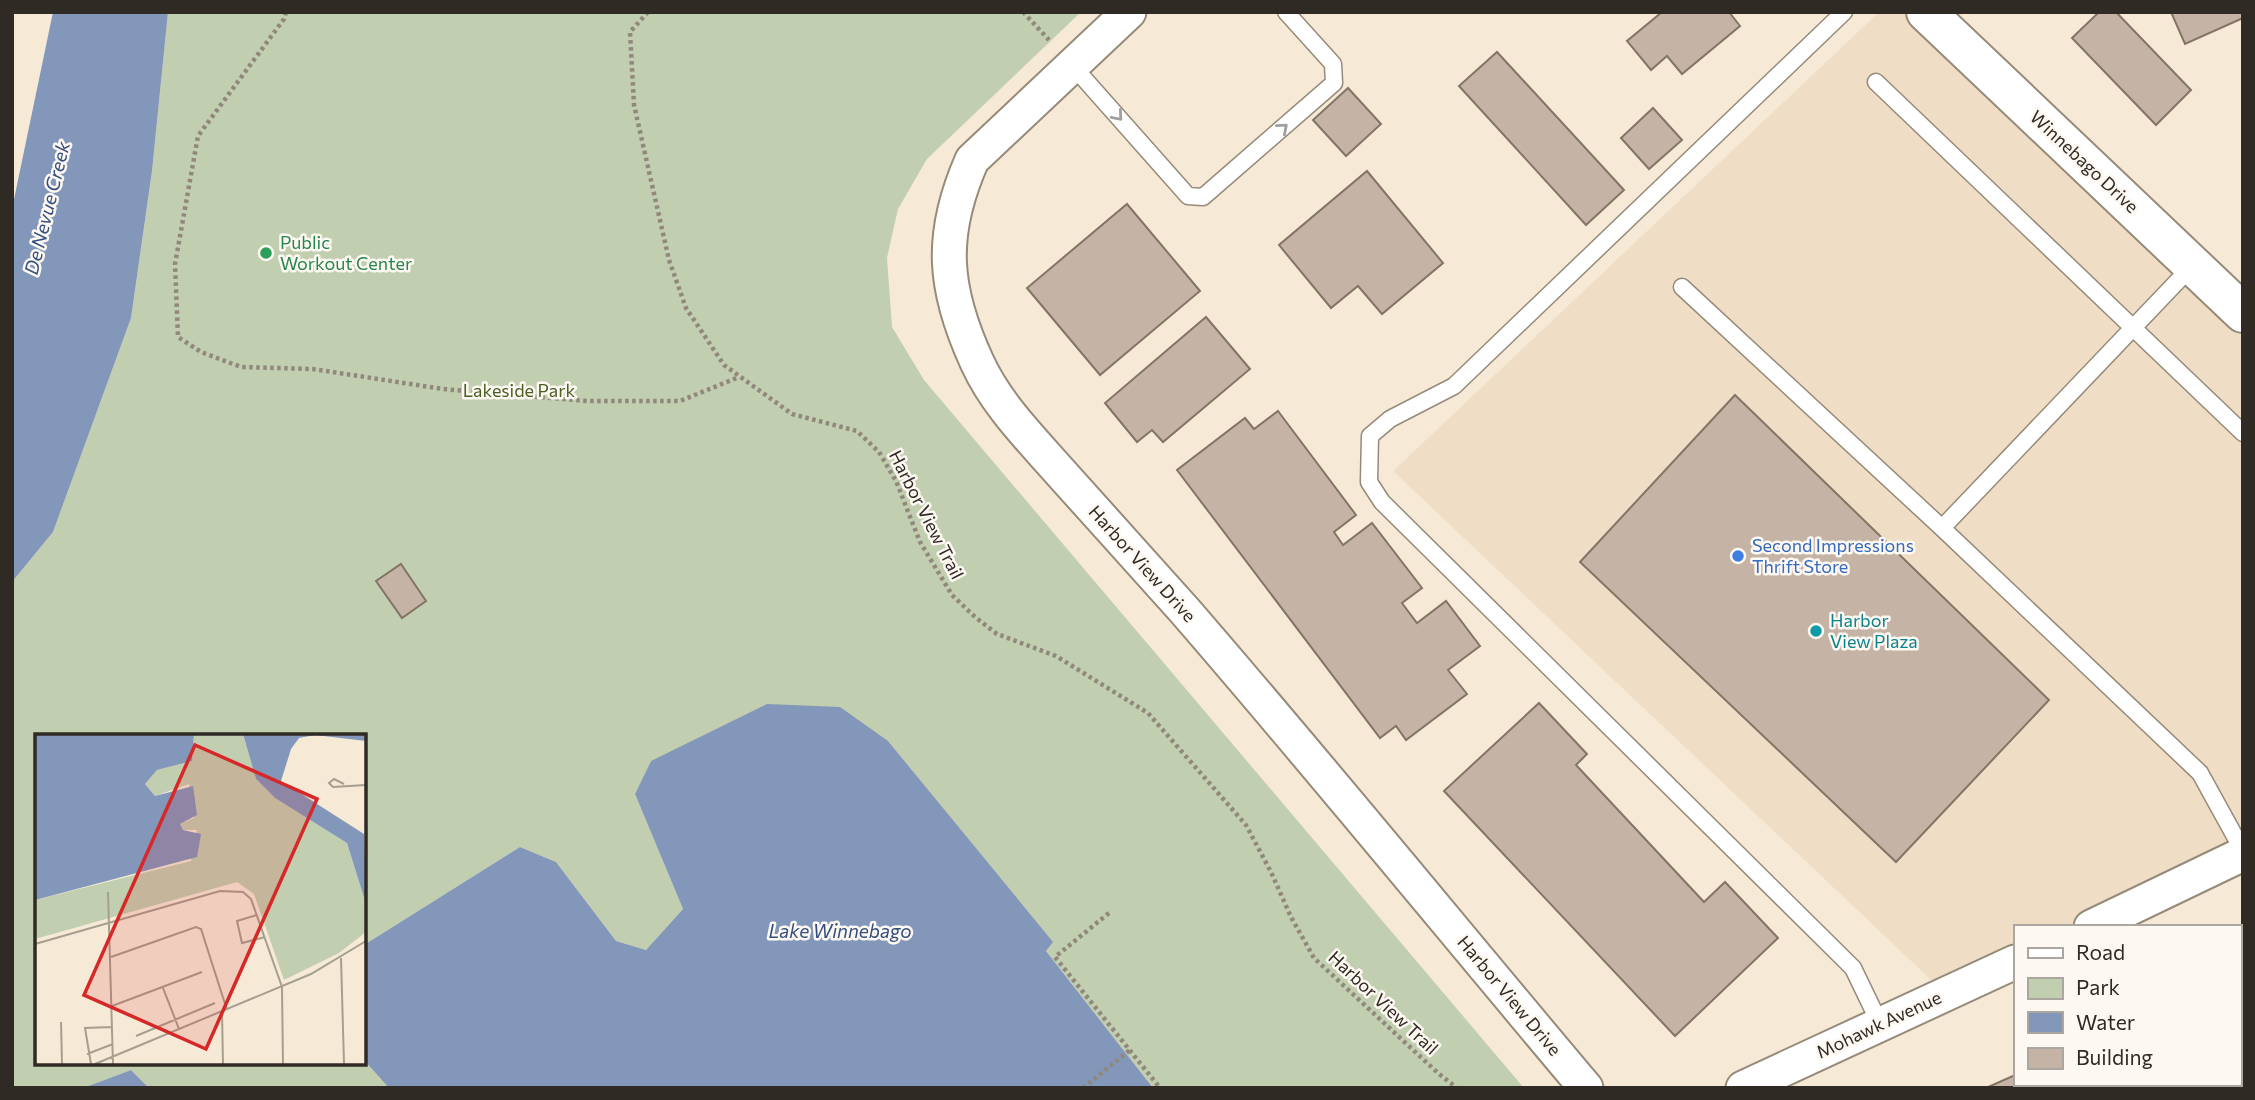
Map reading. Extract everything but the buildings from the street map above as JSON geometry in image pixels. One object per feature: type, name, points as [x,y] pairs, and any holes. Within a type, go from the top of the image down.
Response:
[{"type":"main road","name":"Winnebago Drive","points":[[1926,12],[2243,313]]},
{"type":"street","name":"Harbor View Drive","points":[[1129,12],[972,160],[959,191],[949,235],[949,268],[957,312],[977,363],[1015,422],[1185,612],[1586,1088]]},
{"type":"street","points":[[2095,925],[2243,853]]},
{"type":"street","name":"Mohawk Avenue","points":[[1743,1088],[2014,962]]},
{"type":"lane","points":[[1072,65],[1188,196],[1203,197],[1334,83],[1333,64],[1286,12]]},
{"type":"lane","points":[[1844,12],[1454,386],[1390,419],[1370,436],[1369,482],[1382,502],[1853,968],[1880,1024]]},
{"type":"lane","points":[[1876,82],[2243,433]]},
{"type":"lane","points":[[1942,528],[2193,265]]},
{"type":"lane","points":[[1682,287],[1942,528],[2200,773],[2243,853]]},
{"type":"path","points":[[286,12],[284,19],[198,136],[175,264],[178,337],[201,352],[241,367],[313,369],[443,389],[587,401],[680,401],[740,376]]},
{"type":"path","name":"Harbor View Trail","points":[[648,12],[630,32],[634,105],[669,260],[686,308],[724,365],[792,414],[856,431],[879,452],[896,481],[920,542],[952,595],[975,617],[997,634],[1056,656],[1148,713],[1247,825],[1291,917],[1314,957],[1457,1088]]},
{"type":"path","points":[[1109,913],[1055,957],[1160,1088]]},
{"type":"path","points":[[1083,1088],[1130,1050]]},
{"type":"path","points":[[1446,1088],[1448,1081]]},
{"type":"shaded area","points":[[1879,12],[1926,12],[2243,313],[2243,854],[2095,925],[2014,925],[2014,962],[1946,994],[1393,471]]},
{"type":"green space","name":"Lakeside Park","points":[[168,12],[1081,12],[927,159],[898,209],[887,258],[892,327],[924,380],[1524,1088],[1153,1088],[1046,951],[1052,942],[888,741],[651,761],[635,794],[683,909],[646,950],[616,941],[556,862],[520,847],[366,944],[366,734],[35,734],[35,1065],[366,1065],[366,1062],[389,1088],[149,1088],[131,1070],[83,1088],[12,1088],[12,582],[53,532],[131,318],[152,171]]},
{"type":"water","name":"De Nevue Creek","points":[[53,12],[168,12],[152,171],[131,318],[53,532],[12,582],[12,209]]},
{"type":"water","name":"Lake Winnebago","points":[[767,704],[840,707],[888,741],[1053,942],[1046,951],[1153,1088],[389,1088],[366,1062],[366,944],[520,847],[556,862],[616,941],[646,950],[683,909],[635,794],[651,761]]},
{"type":"water","points":[[131,1070],[149,1088],[83,1088]]},
{"type":"place","name":"Public Workout Center","points":[[266,253]]},
{"type":"place","name":"Second Impressions Thrift Store","points":[[1738,556]]},
{"type":"place","name":"Harbor View Plaza","points":[[1816,631]]}]
